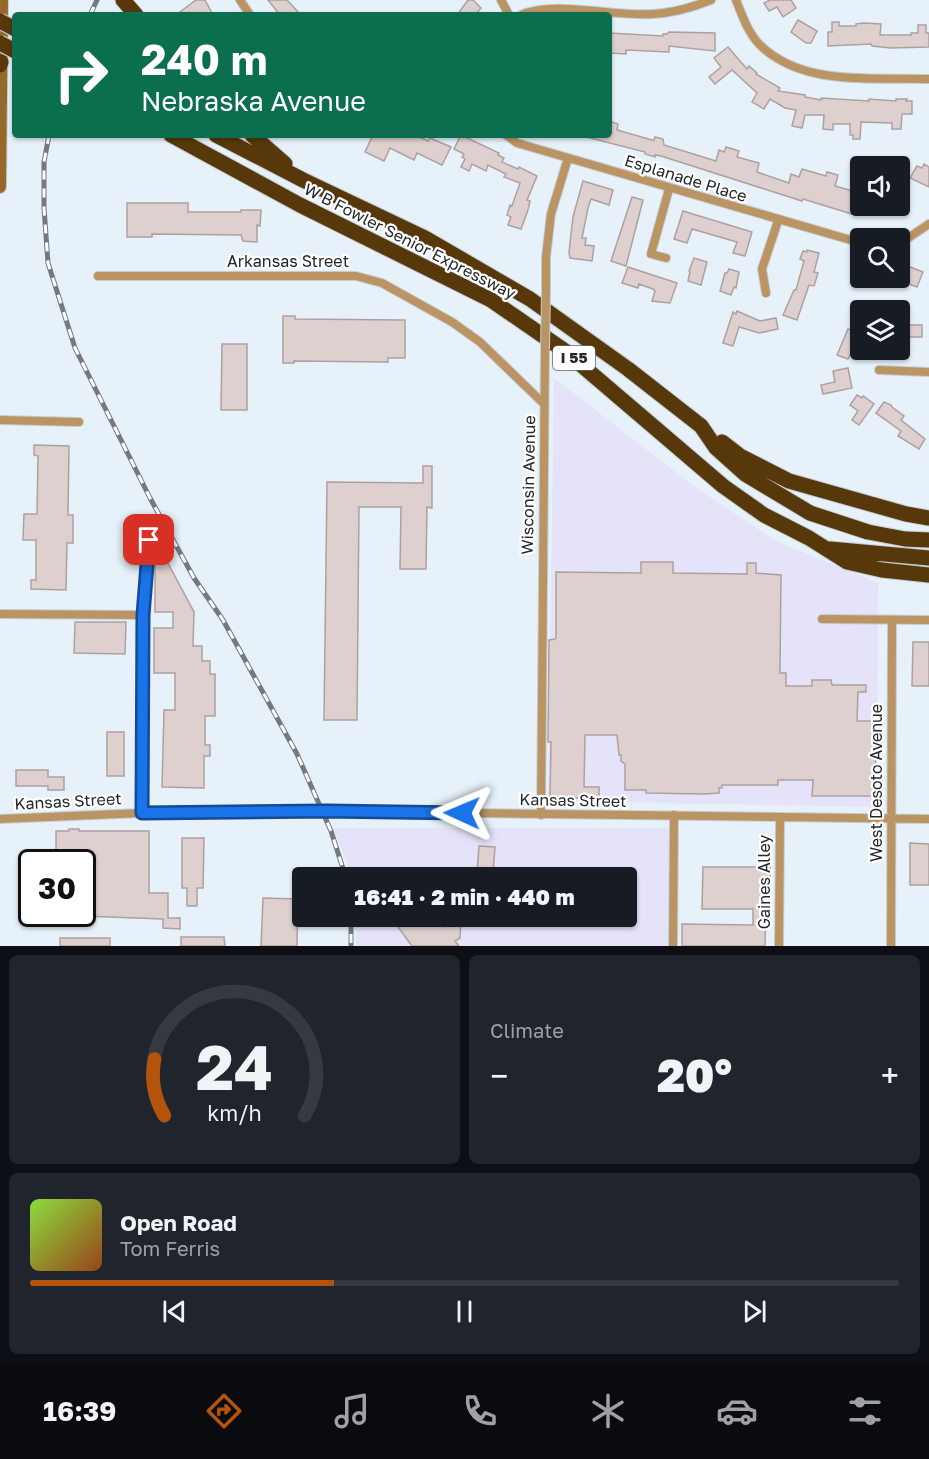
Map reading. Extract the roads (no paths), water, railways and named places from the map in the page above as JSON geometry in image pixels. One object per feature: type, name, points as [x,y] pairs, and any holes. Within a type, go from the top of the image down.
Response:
[{"type":"highway","name":"W B Fowler Senior Expressway","points":[[177,138],[300,204],[491,300],[565,351],[723,486],[764,515],[824,548],[929,558]]},
{"type":"highway","name":"W B Fowler Senior Expressway","points":[[222,138],[303,180],[425,238],[530,299],[628,369],[700,426],[716,448],[745,474],[810,513],[868,532],[905,539],[929,540]]},
{"type":"highway","points":[[255,138],[303,180]]},
{"type":"highway","points":[[700,426],[740,456],[789,481],[906,514],[929,518]]},
{"type":"highway","points":[[824,548],[847,562],[882,570],[929,575]]},
{"type":"main road","points":[[0,187],[2,0]]},
{"type":"street","points":[[612,13],[654,15],[689,8],[711,0]]},
{"type":"street","points":[[736,0],[743,20],[760,44],[782,60],[805,71],[846,77],[929,79]]},
{"type":"street","points":[[527,12],[549,7],[602,12]]},
{"type":"street","name":"Esplanade Place","points":[[510,138],[517,143],[669,189],[850,240]]},
{"type":"street","name":"Wisconsin Avenue","points":[[541,814],[546,257],[551,214],[568,158]]},
{"type":"street","points":[[666,258],[651,254],[669,189]]},
{"type":"street","points":[[766,293],[762,269],[778,221]]},
{"type":"street","points":[[910,237],[927,229]]},
{"type":"street","name":"Arkansas Street","points":[[98,276],[356,276],[382,283],[452,322],[480,342],[544,404]]},
{"type":"street","points":[[879,370],[929,372]]},
{"type":"street","points":[[0,420],[79,422]]},
{"type":"street","points":[[142,813],[143,615],[149,540]]},
{"type":"street","points":[[0,614],[143,615]]},
{"type":"street","points":[[822,620],[929,620]]},
{"type":"street","name":"West Desoto Avenue","points":[[891,946],[892,620]]},
{"type":"street","name":"Kansas Street","points":[[0,819],[142,813],[336,811],[929,819]]},
{"type":"street","points":[[673,946],[674,815]]},
{"type":"street","name":"Gaines Alley","points":[[779,946],[780,818]]},
{"type":"railway","points":[[91,12],[97,0]]},
{"type":"railway","points":[[48,138],[44,162],[44,208],[48,263],[75,348],[150,498],[194,578],[223,620],[297,754],[331,831],[342,867]]},
{"type":"railway","points":[[351,927],[351,946]]}]
